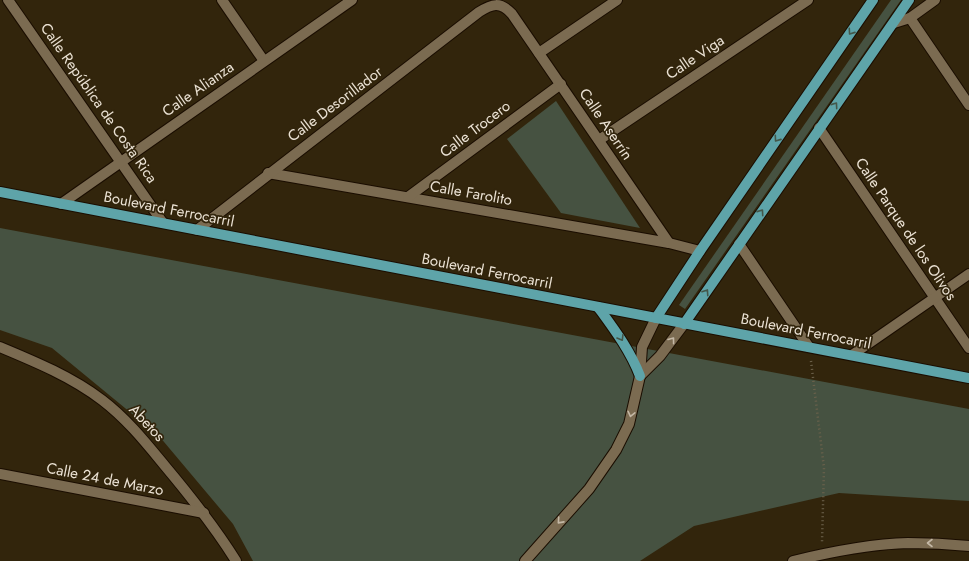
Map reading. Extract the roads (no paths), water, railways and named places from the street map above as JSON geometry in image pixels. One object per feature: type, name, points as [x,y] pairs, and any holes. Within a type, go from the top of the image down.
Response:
[{"type":"main road","points":[[656,318],[700,251],[873,0]]},
{"type":"main road","points":[[684,324],[909,0]]},
{"type":"main road","name":"Boulevard Ferrocarril","points":[[0,192],[969,378]]},
{"type":"main road","points":[[598,307],[617,332],[635,362],[640,376]]},
{"type":"street","name":"Calle República de Costa Rica","points":[[8,0],[164,223]]},
{"type":"street","points":[[222,0],[264,61]]},
{"type":"street","name":"Calle Alianza","points":[[61,204],[352,0]]},
{"type":"street","points":[[539,53],[617,0]]},
{"type":"street","name":"Calle Viga","points":[[599,140],[808,0]]},
{"type":"street","points":[[894,23],[910,18],[935,0]]},
{"type":"street","name":"Calle Aserrín","points":[[493,5],[506,8],[512,14],[669,243]]},
{"type":"street","name":"Calle Desorillador","points":[[197,230],[268,173],[478,12],[493,5]]},
{"type":"street","points":[[910,18],[969,105]]},
{"type":"street","name":"Calle Trocero","points":[[408,198],[561,84]]},
{"type":"street","name":"Calle Parque de los Olivos","points":[[819,128],[969,348]]},
{"type":"street","name":"Calle Farolito","points":[[268,173],[669,243]]},
{"type":"street","points":[[669,243],[700,251]]},
{"type":"street","points":[[739,244],[809,347]]},
{"type":"street","points":[[852,355],[969,274]]},
{"type":"street","points":[[525,561],[589,489],[616,450],[628,424],[640,376],[642,347],[656,318]]},
{"type":"street","points":[[640,376],[660,356],[684,324]]},
{"type":"street","name":"Abetos","points":[[0,347],[66,377],[102,400],[125,419],[204,513],[236,561]]},
{"type":"street","name":"Calle 24 de Marzo","points":[[0,474],[204,513]]},
{"type":"street","points":[[793,561],[821,558],[867,547],[906,543],[969,546]]}]
